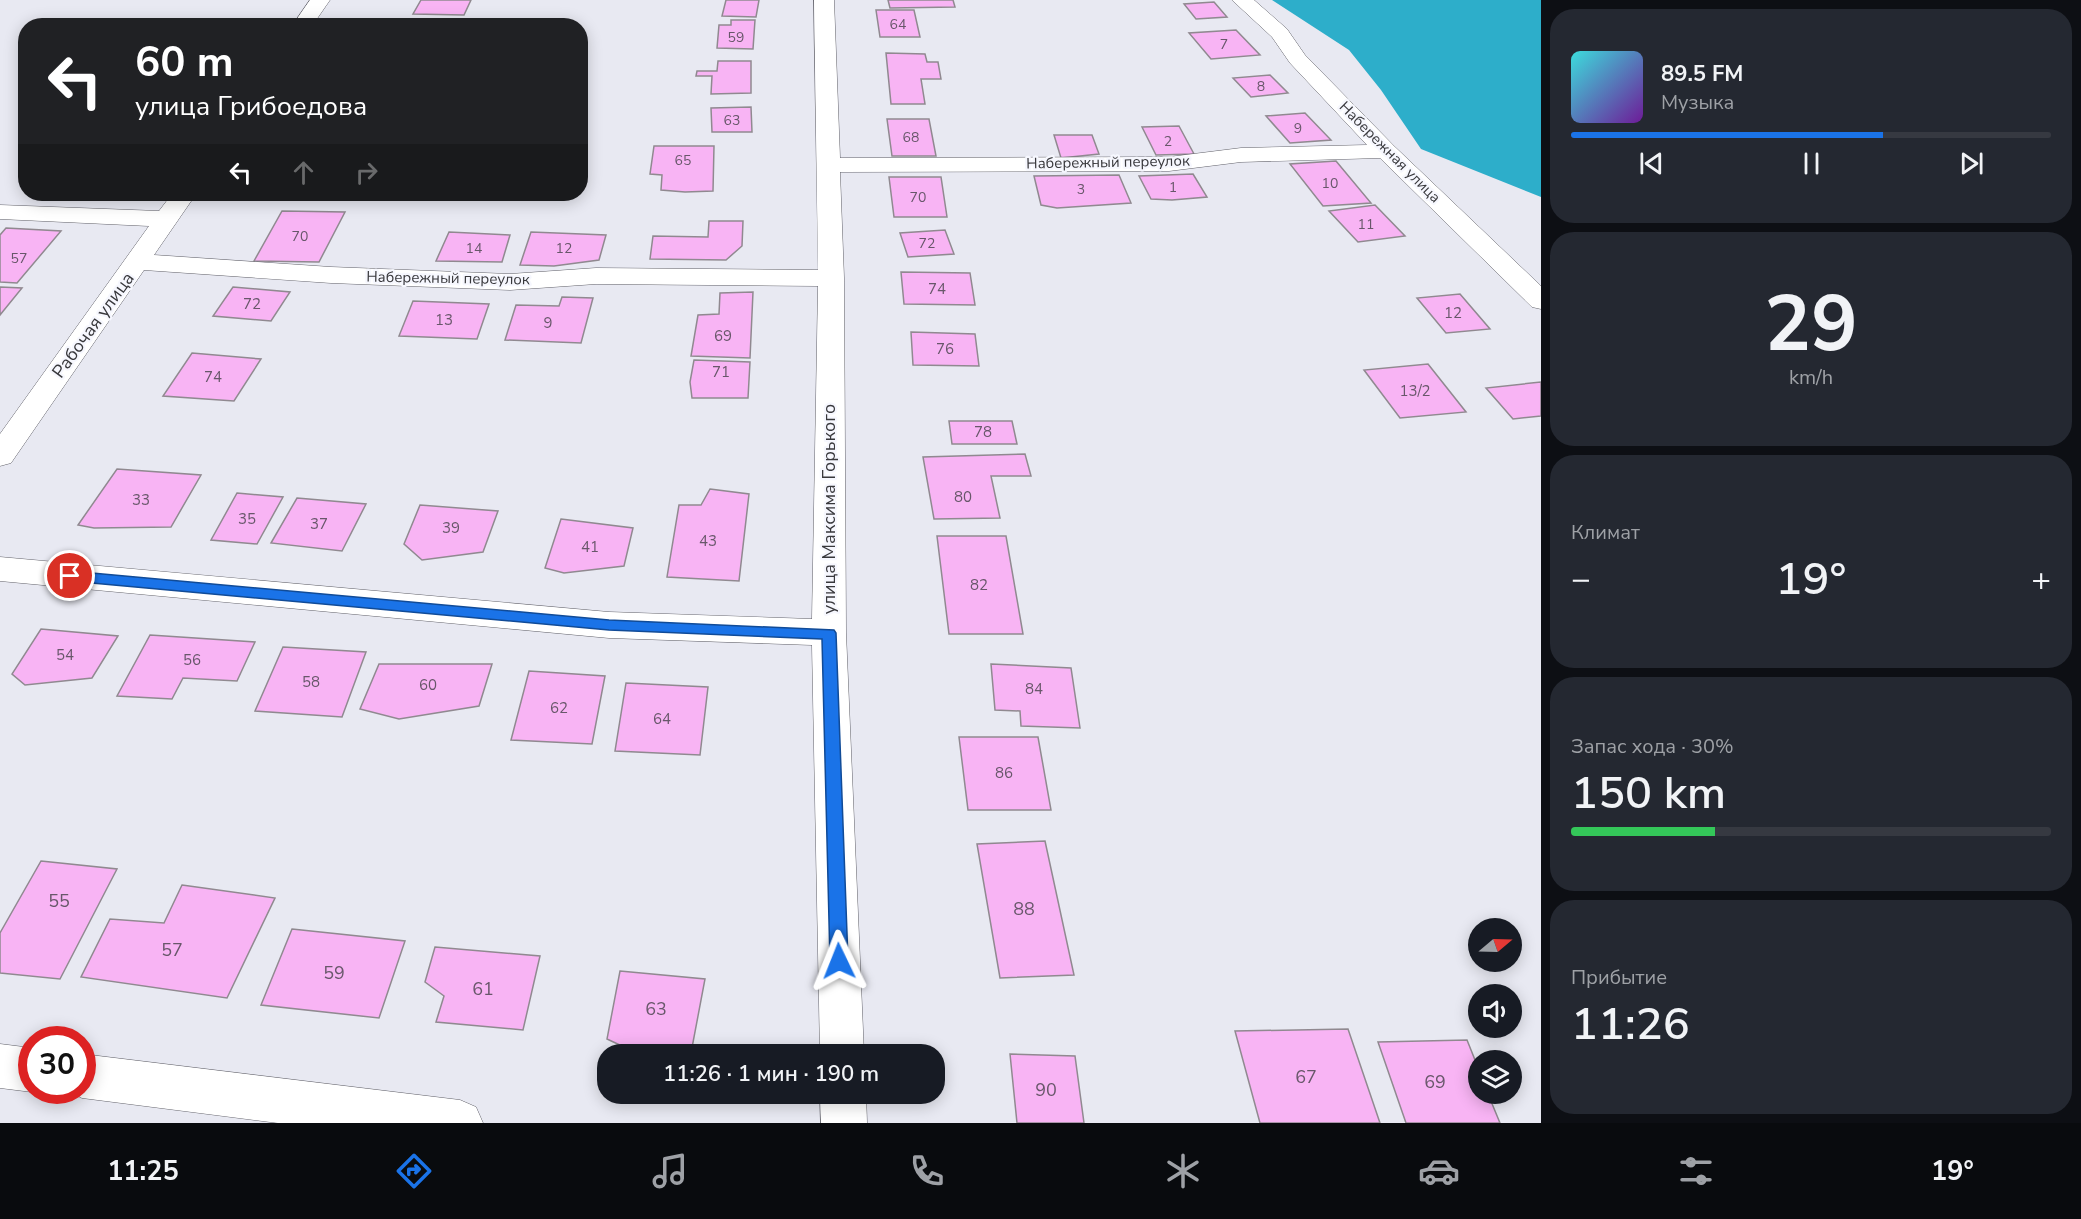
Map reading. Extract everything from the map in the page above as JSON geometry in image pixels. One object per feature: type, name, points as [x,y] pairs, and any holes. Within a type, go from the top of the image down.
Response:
[{"type":"street","points":[[308,18],[320,0]]},
{"type":"street","name":"улица Максима Горького","points":[[824,0],[831,278],[829,633],[842,1044]]},
{"type":"street","name":"Набережная улица","points":[[1242,0],[1280,33],[1297,59],[1386,151],[1541,301]]},
{"type":"street","name":"Набережный переулок","points":[[828,165],[1169,164],[1241,155],[1386,151]]},
{"type":"street","name":"Рабочая улица","points":[[0,456],[179,201]]},
{"type":"street","points":[[0,212],[166,219]]},
{"type":"street","name":"Набережный переулок","points":[[138,262],[331,275],[510,282],[596,276],[831,278]]},
{"type":"street","points":[[0,569],[609,625],[829,633]]},
{"type":"street","points":[[0,1066],[18,1068]]},
{"type":"street","points":[[96,1078],[460,1123]]},
{"type":"street","points":[[843,1104],[844,1123]]},
{"type":"water","points":[[1272,0],[1541,0],[1541,197],[1421,149],[1381,90],[1349,50]]},
{"type":"building","points":[[421,0],[471,0],[464,15],[413,14]]},
{"type":"building","points":[[726,0],[759,0],[756,17],[722,16]]},
{"type":"building","points":[[888,0],[953,0],[955,7],[890,8]]},
{"type":"building","points":[[1214,2],[1227,17],[1196,19],[1184,4]]},
{"type":"building","points":[[876,10],[914,10],[920,37],[880,37]]},
{"type":"building","points":[[731,20],[755,20],[753,49],[717,48],[719,25],[731,25]]},
{"type":"building","points":[[1236,30],[1260,55],[1211,59],[1189,33]]},
{"type":"building","points":[[886,53],[925,54],[927,62],[938,62],[941,79],[921,79],[925,104],[891,104]]},
{"type":"building","points":[[718,61],[751,61],[751,93],[711,94],[712,76],[696,76],[697,71],[717,71]]},
{"type":"building","points":[[1270,75],[1288,93],[1251,97],[1233,78]]},
{"type":"building","points":[[751,107],[752,132],[712,132],[711,108]]},
{"type":"building","points":[[1305,113],[1331,140],[1290,143],[1266,116]]},
{"type":"building","points":[[887,119],[929,119],[936,156],[892,156]]},
{"type":"building","points":[[1179,126],[1194,154],[1156,155],[1142,127]]},
{"type":"building","points":[[1054,135],[1092,135],[1099,154],[1061,158]]},
{"type":"building","points":[[654,146],[714,146],[713,191],[661,190],[662,175],[650,174]]},
{"type":"building","points":[[1336,161],[1371,203],[1323,206],[1290,164]]},
{"type":"building","points":[[1193,174],[1207,197],[1151,199],[1139,176]]},
{"type":"building","points":[[1119,175],[1131,203],[1057,208],[1041,205],[1034,176]]},
{"type":"building","points":[[889,177],[941,177],[947,217],[894,217]]},
{"type":"building","points":[[1375,205],[1405,236],[1358,242],[1329,211]]},
{"type":"building","points":[[282,211],[345,212],[319,262],[254,261]]},
{"type":"building","points":[[709,221],[743,221],[742,246],[726,260],[650,259],[653,236],[708,237]]},
{"type":"building","points":[[6,228],[61,231],[17,283],[0,282],[0,235]]},
{"type":"building","points":[[945,230],[954,254],[908,257],[900,233]]},
{"type":"building","points":[[449,232],[510,235],[502,262],[436,261]]},
{"type":"building","points":[[531,232],[606,235],[599,260],[554,266],[520,265]]},
{"type":"building","points":[[901,272],[970,273],[975,305],[904,304]]},
{"type":"building","points":[[0,287],[22,288],[0,315]]},
{"type":"building","points":[[233,287],[290,292],[271,321],[213,316]]},
{"type":"building","points":[[753,292],[750,358],[691,356],[698,315],[719,314],[720,293]]},
{"type":"building","points":[[1460,294],[1490,329],[1446,333],[1417,298]]},
{"type":"building","points":[[562,297],[593,298],[581,343],[505,340],[516,305],[559,306]]},
{"type":"building","points":[[413,301],[489,304],[477,339],[399,336]]},
{"type":"building","points":[[911,332],[975,334],[979,366],[913,365]]},
{"type":"building","points":[[192,353],[261,359],[234,401],[163,396]]},
{"type":"building","points":[[694,360],[750,362],[748,398],[692,398],[690,382]]},
{"type":"building","points":[[1428,364],[1466,412],[1400,418],[1364,370]]},
{"type":"building","points":[[1541,382],[1541,416],[1513,419],[1486,388]]},
{"type":"building","points":[[949,421],[1012,421],[1017,444],[952,444]]},
{"type":"building","points":[[1025,454],[1031,476],[991,476],[1000,518],[934,519],[923,457]]},
{"type":"building","points":[[117,469],[201,475],[171,527],[94,528],[78,525]]},
{"type":"building","points":[[710,489],[749,494],[739,581],[667,577],[679,505],[701,505]]},
{"type":"building","points":[[237,493],[283,497],[257,544],[211,540]]},
{"type":"building","points":[[297,498],[366,504],[342,551],[271,543]]},
{"type":"building","points":[[420,505],[498,511],[483,552],[422,560],[404,544]]},
{"type":"building","points":[[561,519],[633,528],[624,566],[564,573],[545,568]]},
{"type":"building","points":[[937,536],[1006,536],[1023,634],[949,634]]},
{"type":"building","points":[[41,629],[118,636],[92,678],[25,685],[12,674]]},
{"type":"building","points":[[150,635],[255,642],[237,681],[183,678],[172,699],[117,696]]},
{"type":"building","points":[[283,647],[366,652],[342,717],[255,711]]},
{"type":"building","points":[[379,664],[492,664],[479,706],[399,719],[360,709]]},
{"type":"building","points":[[991,664],[1071,668],[1080,728],[1021,726],[1020,711],[995,710]]},
{"type":"building","points":[[529,671],[605,676],[592,744],[511,740]]},
{"type":"building","points":[[626,683],[708,687],[700,755],[615,751]]},
{"type":"building","points":[[959,737],[1038,737],[1051,810],[968,810]]},
{"type":"building","points":[[1045,841],[1074,975],[1000,978],[977,844]]},
{"type":"building","points":[[41,861],[117,869],[60,979],[0,973],[0,933]]},
{"type":"building","points":[[182,885],[275,898],[227,998],[81,977],[110,919],[164,923]]},
{"type":"building","points":[[292,929],[405,941],[379,1018],[261,1005]]},
{"type":"building","points":[[435,947],[540,956],[523,1030],[436,1022],[444,996],[425,982]]},
{"type":"building","points":[[620,971],[705,979],[693,1044],[618,1044],[607,1039]]},
{"type":"building","points":[[1348,1029],[1380,1123],[1260,1123],[1235,1031]]},
{"type":"building","points":[[1467,1040],[1471,1050],[1468,1050],[1468,1104],[1492,1104],[1500,1123],[1406,1123],[1378,1042]]},
{"type":"building","points":[[1010,1054],[1075,1056],[1084,1123],[1017,1123]]},
{"type":"route","points":[[70,576],[609,625],[829,633],[839,961]]}]
